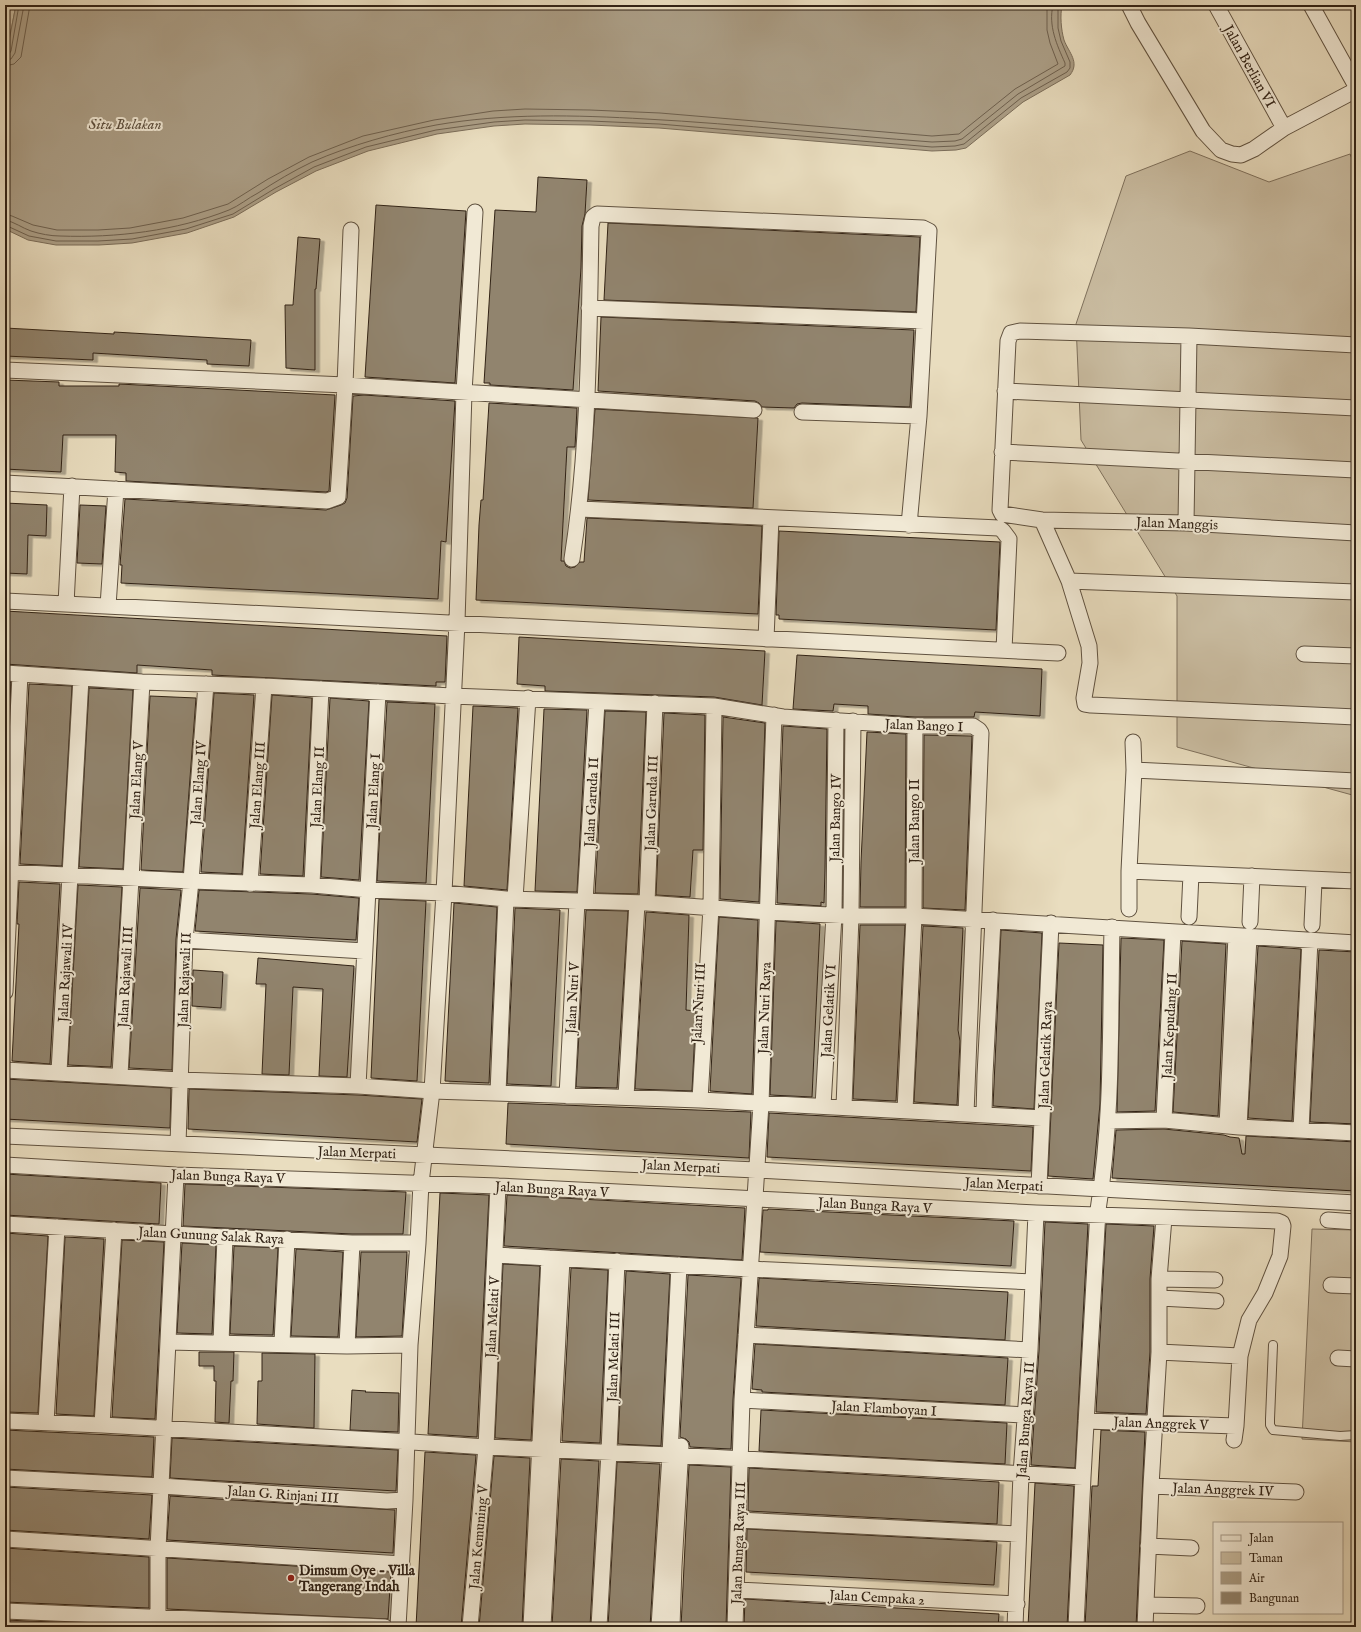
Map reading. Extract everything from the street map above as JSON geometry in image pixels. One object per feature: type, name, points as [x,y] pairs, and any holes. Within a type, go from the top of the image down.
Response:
[{"type":"street","points":[[1129,5],[1138,23],[1204,132],[1221,150],[1241,155],[1254,149],[1284,128],[1356,90]]},
{"type":"street","name":"Jalan Berlian VI","points":[[1216,5],[1284,128]]},
{"type":"street","points":[[1311,5],[1356,86]]},
{"type":"street","points":[[398,1627],[405,1500],[410,1345],[421,1183],[432,1092],[444,894],[452,696],[457,622],[464,392],[475,212]]},
{"type":"street","points":[[572,559],[580,509],[588,400],[592,217],[597,214],[927,229],[929,231],[919,416],[910,525]]},
{"type":"street","points":[[5,482],[327,501],[338,497],[345,385],[351,230]]},
{"type":"street","points":[[590,308],[924,321]]},
{"type":"street","points":[[1356,344],[1189,336],[1020,331],[1011,332],[1008,341],[1002,452],[1356,470]]},
{"type":"street","points":[[1186,523],[1189,336]]},
{"type":"street","points":[[5,370],[345,385],[754,410]]},
{"type":"street","points":[[1005,391],[1356,408]]},
{"type":"street","points":[[802,412],[919,416]]},
{"type":"street","name":"Jalan Manggis","points":[[1002,452],[1000,510],[1002,514],[1010,517],[1042,520],[1186,523],[1356,533]]},
{"type":"street","points":[[66,604],[72,486]]},
{"type":"street","points":[[108,606],[116,489]]},
{"type":"street","points":[[580,509],[910,525],[993,527],[1003,531],[1009,539],[1004,650]]},
{"type":"street","points":[[766,639],[771,518]]},
{"type":"street","points":[[1042,520],[1069,581],[1090,646],[1090,663],[1084,698],[1085,704],[1356,717]]},
{"type":"street","points":[[1069,581],[1356,592]]},
{"type":"street","points":[[5,601],[1058,652]]},
{"type":"street","points":[[1304,654],[1356,656]]},
{"type":"street","name":"Jalan Bango I","points":[[5,673],[142,682],[714,706],[749,710],[774,715],[853,722],[915,726],[974,726],[981,733],[966,1114]]},
{"type":"street","points":[[5,992],[8,872],[20,674]]},
{"type":"street","name":"Jalan Rajawali IV","points":[[59,1072],[81,678]]},
{"type":"street","name":"Jalan Elang V","points":[[131,878],[142,682]]},
{"type":"street","name":"Jalan Elang IV","points":[[191,881],[206,684]]},
{"type":"street","name":"Jalan Elang III","points":[[250,884],[264,686]]},
{"type":"street","name":"Jalan Elang II","points":[[312,885],[321,689]]},
{"type":"street","name":"Jalan Elang I","points":[[358,1086],[378,692]]},
{"type":"street","points":[[498,1093],[511,899],[528,698]]},
{"type":"street","name":"Jalan Garuda II","points":[[563,1095],[576,901],[597,702]]},
{"type":"street","name":"Jalan Garuda III","points":[[626,1097],[642,903],[655,703]]},
{"type":"street","name":"Jalan Nuri III","points":[[696,1099],[707,907],[714,706]]},
{"type":"street","name":"Jalan Nuri Raya","points":[[750,1269],[761,1104],[774,715]]},
{"type":"street","name":"Jalan Bango IV","points":[[834,915],[836,720]]},
{"type":"street","points":[[844,1107],[851,916],[853,722]]},
{"type":"street","name":"Jalan Bango II","points":[[905,1111],[914,916],[915,726]]},
{"type":"street","points":[[1129,909],[1129,871],[1134,770],[1133,742]]},
{"type":"street","points":[[1134,770],[1356,781]]},
{"type":"street","points":[[1129,871],[1252,876],[1314,881],[1356,881]]},
{"type":"street","points":[[8,872],[250,884],[312,885],[511,899],[642,903],[767,912],[851,916],[914,916],[1051,923],[1242,937],[1356,943]]},
{"type":"street","points":[[1189,917],[1191,874]]},
{"type":"street","points":[[1250,922],[1252,876]]},
{"type":"street","name":"Jalan Rajawali III","points":[[120,1075],[131,878]]},
{"type":"street","name":"Jalan Rajawali II","points":[[178,1144],[184,940],[191,881]]},
{"type":"street","points":[[1312,925],[1314,881]]},
{"type":"street","name":"Jalan Gelatik VI","points":[[823,1106],[834,915]]},
{"type":"street","points":[[984,1114],[993,920]]},
{"type":"street","name":"Jalan Gelatik Raya","points":[[1039,1186],[1051,923]]},
{"type":"street","points":[[1076,1627],[1098,1214],[1108,1121],[1112,927]]},
{"type":"street","name":"Jalan Kepudang II","points":[[1164,1120],[1173,932]]},
{"type":"street","points":[[1233,1126],[1242,937]]},
{"type":"street","points":[[184,940],[364,950]]},
{"type":"street","points":[[1301,1130],[1310,940]]},
{"type":"street","points":[[5,1070],[120,1075],[180,1080],[358,1086],[432,1092],[696,1099],[761,1104],[1042,1118]]},
{"type":"street","points":[[967,1074],[985,1075]]},
{"type":"street","points":[[1108,1121],[1164,1120],[1233,1126],[1356,1133]]},
{"type":"street","name":"Jalan Merpati","points":[[5,1136],[756,1170],[1356,1203]]},
{"type":"street","name":"Jalan Bunga Raya V","points":[[5,1165],[176,1175],[498,1186],[1036,1213],[1098,1214],[1164,1218],[1272,1220],[1282,1223],[1283,1226],[1280,1256],[1265,1293],[1249,1320],[1240,1356]]},
{"type":"street","points":[[159,1622],[158,1549],[176,1175]]},
{"type":"street","name":"Jalan Melati V","points":[[486,1447],[498,1186]]},
{"type":"street","name":"Jalan Bunga Raya II","points":[[1015,1627],[1021,1474],[1030,1350],[1036,1213]]},
{"type":"street","points":[[1145,1627],[1154,1424],[1159,1352],[1159,1279],[1164,1218]]},
{"type":"street","points":[[1328,1220],[1356,1222]]},
{"type":"street","name":"Jalan Gunung Salak Raya","points":[[5,1224],[226,1237],[418,1243]]},
{"type":"street","points":[[46,1423],[57,1227]]},
{"type":"street","points":[[102,1425],[114,1230]]},
{"type":"street","points":[[221,1343],[226,1237]]},
{"type":"street","points":[[282,1343],[287,1239]]},
{"type":"street","points":[[347,1346],[352,1242]]},
{"type":"street","points":[[495,1255],[750,1269],[1033,1282]]},
{"type":"street","points":[[531,1627],[541,1542],[556,1258]]},
{"type":"street","name":"Jalan Melati III","points":[[600,1627],[617,1261]]},
{"type":"street","points":[[660,1627],[668,1566],[684,1265]]},
{"type":"street","name":"Jalan Bunga Raya III","points":[[735,1627],[742,1400],[750,1269]]},
{"type":"street","points":[[1159,1279],[1215,1280]]},
{"type":"street","points":[[1331,1285],[1356,1286]]},
{"type":"street","points":[[1160,1298],[1216,1301]]},
{"type":"street","points":[[746,1336],[1030,1350]]},
{"type":"street","points":[[168,1342],[282,1343],[347,1346],[410,1345]]},
{"type":"street","points":[[1159,1352],[1240,1356]]},
{"type":"street","name":"Jalan Anggrek V","points":[[1086,1421],[1154,1424],[1235,1433],[1240,1356]]},
{"type":"street","points":[[1338,1358],[1356,1359]]},
{"type":"street","name":"Jalan Flamboyan I","points":[[742,1400],[1025,1415]]},
{"type":"street","points":[[5,1421],[163,1428],[486,1447],[675,1455],[1083,1477]]},
{"type":"street","name":"Jalan Kemuning V","points":[[470,1627],[486,1447]]},
{"type":"street","name":"Jalan G. Rinjani III","points":[[5,1478],[161,1486],[387,1501],[405,1500]]},
{"type":"street","name":"Jalan Anggrek IV","points":[[1151,1486],[1296,1492]]},
{"type":"street","points":[[738,1520],[1018,1534]]},
{"type":"street","points":[[5,1539],[402,1564]]},
{"type":"street","points":[[541,1542],[543,1627]]},
{"type":"street","points":[[1148,1546],[1191,1548]]},
{"type":"street","points":[[668,1566],[672,1627]]},
{"type":"street","name":"Jalan Cempaka 2","points":[[737,1586],[1017,1599]]},
{"type":"street","points":[[1146,1605],[1197,1606]]},
{"type":"street","points":[[5,1611],[159,1622],[385,1627]]},
{"type":"lane","points":[[1274,1345],[1270,1419],[1270,1425],[1273,1430],[1333,1435],[1356,1435]]},
{"type":"green space","points":[[5,5],[16,5],[5,61]]},
{"type":"green space","points":[[1190,151],[1269,182],[1350,154],[1356,168],[1356,796],[1177,747],[1177,596],[1081,440],[1076,324],[1126,176]]},
{"type":"green space","points":[[1312,1229],[1356,1230],[1356,1442],[1302,1439]]},
{"type":"water","name":"Situ Bulakan","points":[[16,5],[1062,5],[1061,18],[1063,36],[1073,58],[1074,66],[1070,75],[1023,102],[966,148],[956,150],[932,151],[659,128],[525,124],[494,126],[437,134],[368,151],[316,171],[276,192],[234,217],[187,233],[132,243],[56,245],[28,240],[5,229],[5,61]]},
{"type":"building","points":[[538,177],[587,180],[585,214],[582,226],[581,268],[573,390],[490,385],[490,383],[484,383],[495,210],[536,212]]},
{"type":"building","points":[[376,205],[466,211],[455,383],[365,377]]},
{"type":"building","points":[[608,223],[920,237],[916,312],[604,300]]},
{"type":"building","points":[[298,237],[320,239],[315,289],[315,370],[286,368],[285,305],[293,305]]},
{"type":"building","points":[[601,317],[914,330],[910,407],[802,403],[797,404],[794,408],[762,407],[755,401],[598,391]]},
{"type":"building","points":[[5,328],[114,334],[114,332],[251,340],[249,366],[207,364],[207,360],[93,353],[93,360],[5,356]]},
{"type":"building","points":[[5,380],[59,382],[59,386],[119,386],[119,384],[335,395],[329,491],[126,481],[126,473],[115,472],[116,435],[63,435],[61,472],[5,469]]},
{"type":"building","points":[[364,395],[455,401],[446,542],[441,541],[438,599],[121,583],[122,565],[120,565],[125,499],[326,510],[345,503],[347,498],[353,396]]},
{"type":"building","points":[[489,403],[577,408],[575,447],[567,447],[561,561],[564,561],[566,566],[570,568],[575,567],[580,562],[584,562],[587,518],[762,526],[758,614],[476,600],[479,525],[481,500],[483,500]]},
{"type":"building","points":[[595,409],[758,418],[753,508],[588,500]]},
{"type":"building","points":[[5,503],[47,505],[46,536],[28,535],[27,574],[5,573]]},
{"type":"building","points":[[80,505],[106,506],[102,564],[77,563]]},
{"type":"building","points":[[779,531],[1000,542],[996,630],[779,619],[779,615],[776,615]]},
{"type":"building","points":[[5,611],[447,636],[445,682],[436,682],[436,686],[212,675],[212,670],[137,665],[137,673],[5,664]]},
{"type":"building","points":[[519,637],[765,651],[762,705],[714,697],[545,691],[545,686],[517,684]]},
{"type":"building","points":[[797,655],[1042,669],[1040,716],[975,712],[974,717],[915,717],[868,714],[868,706],[834,704],[833,711],[793,709]]},
{"type":"building","points":[[5,682],[11,682],[5,801]]},
{"type":"building","points":[[29,684],[72,686],[62,866],[20,864]]},
{"type":"building","points":[[89,688],[133,690],[123,869],[79,867]]},
{"type":"building","points":[[214,693],[254,695],[242,874],[201,872]]},
{"type":"building","points":[[272,695],[312,698],[303,876],[260,874]]},
{"type":"building","points":[[150,696],[196,698],[183,872],[141,870]]},
{"type":"building","points":[[330,698],[369,701],[359,880],[321,877]]},
{"type":"building","points":[[387,702],[435,704],[426,883],[377,881]]},
{"type":"building","points":[[473,706],[518,708],[507,890],[464,886]]},
{"type":"building","points":[[544,709],[587,710],[577,892],[535,891]]},
{"type":"building","points":[[605,711],[646,712],[638,894],[595,893]]},
{"type":"building","points":[[664,713],[705,715],[703,850],[693,850],[690,897],[656,895]]},
{"type":"building","points":[[723,717],[765,723],[759,902],[720,899]]},
{"type":"building","points":[[783,726],[827,729],[824,903],[821,902],[821,906],[777,903]]},
{"type":"building","points":[[867,732],[906,734],[905,907],[860,907]]},
{"type":"building","points":[[924,735],[972,736],[965,910],[923,908]]},
{"type":"building","points":[[19,882],[60,884],[50,1064],[12,1061],[19,924],[17,924]]},
{"type":"building","points":[[78,885],[122,887],[111,1067],[68,1065]]},
{"type":"building","points":[[140,888],[181,890],[176,939],[172,1070],[129,1068]]},
{"type":"building","points":[[199,890],[311,894],[359,898],[356,940],[195,931]]},
{"type":"building","points":[[379,899],[426,901],[417,1081],[371,1078]]},
{"type":"building","points":[[454,903],[497,907],[489,1083],[445,1081]]},
{"type":"building","points":[[515,908],[560,910],[551,1086],[507,1084]]},
{"type":"building","points":[[586,910],[628,911],[617,1088],[576,1087]]},
{"type":"building","points":[[646,912],[689,915],[686,1010],[696,1011],[692,1091],[635,1089]]},
{"type":"building","points":[[719,917],[758,920],[752,1094],[710,1091]]},
{"type":"building","points":[[776,921],[820,924],[812,1097],[770,1095]]},
{"type":"building","points":[[860,925],[905,925],[896,1101],[853,1099]]},
{"type":"building","points":[[923,926],[963,928],[958,1030],[960,1041],[957,1105],[914,1102]]},
{"type":"building","points":[[1001,930],[1042,933],[1034,1109],[993,1106]]},
{"type":"building","points":[[1121,938],[1164,940],[1155,1111],[1117,1112]]},
{"type":"building","points":[[1182,941],[1226,944],[1218,1116],[1173,1112]]},
{"type":"building","points":[[1059,943],[1103,945],[1100,1104],[1093,1179],[1048,1176]]},
{"type":"building","points":[[1258,946],[1301,949],[1292,1121],[1248,1118]]},
{"type":"building","points":[[1319,950],[1356,952],[1356,1124],[1310,1122]]},
{"type":"building","points":[[258,958],[354,966],[347,1077],[319,1076],[323,989],[293,987],[289,1075],[262,1074],[266,984],[256,984]]},
{"type":"building","points":[[193,970],[223,972],[221,1008],[192,1006]]},
{"type":"building","points":[[5,1079],[171,1088],[170,1128],[5,1119]]},
{"type":"building","points":[[189,1089],[358,1095],[422,1099],[417,1142],[188,1129]]},
{"type":"building","points":[[508,1103],[751,1112],[749,1158],[506,1144]]},
{"type":"building","points":[[769,1113],[1033,1127],[1031,1171],[767,1157]]},
{"type":"building","points":[[1164,1129],[1239,1138],[1242,1154],[1245,1154],[1246,1136],[1356,1142],[1356,1191],[1112,1178],[1116,1130]]},
{"type":"building","points":[[5,1174],[161,1183],[159,1224],[5,1215]]},
{"type":"building","points":[[185,1184],[406,1192],[403,1234],[352,1234],[183,1226]]},
{"type":"building","points":[[440,1193],[489,1195],[477,1437],[428,1434]]},
{"type":"building","points":[[507,1195],[745,1208],[742,1260],[504,1246]]},
{"type":"building","points":[[768,1209],[1014,1221],[1011,1266],[760,1252],[763,1210]]},
{"type":"building","points":[[1045,1222],[1088,1224],[1075,1468],[1031,1465],[1039,1350]]},
{"type":"building","points":[[1106,1224],[1154,1226],[1150,1279],[1150,1352],[1146,1414],[1096,1412]]},
{"type":"building","points":[[5,1233],[48,1236],[38,1413],[5,1412]]},
{"type":"building","points":[[65,1237],[104,1239],[94,1416],[56,1414]]},
{"type":"building","points":[[122,1240],[164,1242],[155,1419],[112,1417]]},
{"type":"building","points":[[182,1243],[216,1245],[212,1334],[177,1333]]},
{"type":"building","points":[[234,1246],[278,1248],[273,1335],[230,1334]]},
{"type":"building","points":[[296,1249],[343,1252],[338,1337],[291,1336]]},
{"type":"building","points":[[361,1252],[407,1252],[402,1336],[356,1337]]},
{"type":"building","points":[[503,1264],[540,1266],[531,1440],[495,1438]]},
{"type":"building","points":[[571,1268],[608,1270],[600,1443],[562,1441]]},
{"type":"building","points":[[626,1271],[670,1274],[661,1446],[618,1444]]},
{"type":"building","points":[[688,1275],[741,1278],[731,1449],[690,1447],[689,1442],[686,1439],[680,1437]]},
{"type":"building","points":[[759,1278],[1008,1292],[1005,1340],[756,1326]]},
{"type":"building","points":[[755,1344],[1008,1358],[1005,1405],[762,1392],[762,1390],[752,1389]]},
{"type":"building","points":[[199,1352],[234,1352],[229,1423],[215,1422],[216,1381],[214,1381],[214,1366],[199,1366]]},
{"type":"building","points":[[262,1353],[315,1354],[314,1428],[257,1424],[258,1381],[262,1381]]},
{"type":"building","points":[[352,1390],[399,1393],[398,1432],[350,1430]]},
{"type":"building","points":[[761,1410],[1007,1423],[1005,1464],[759,1451]]},
{"type":"building","points":[[5,1430],[154,1437],[152,1477],[5,1469]]},
{"type":"building","points":[[1101,1430],[1145,1432],[1136,1627],[1085,1627],[1092,1486],[1098,1486]]},
{"type":"building","points":[[172,1438],[398,1450],[396,1491],[170,1478]]},
{"type":"building","points":[[425,1452],[476,1455],[461,1627],[416,1627]]},
{"type":"building","points":[[494,1456],[530,1458],[522,1627],[479,1627]]},
{"type":"building","points":[[561,1459],[599,1461],[590,1627],[552,1627]]},
{"type":"building","points":[[617,1462],[660,1464],[650,1627],[608,1627]]},
{"type":"building","points":[[689,1465],[731,1467],[726,1627],[681,1627]]},
{"type":"building","points":[[749,1468],[999,1482],[997,1524],[748,1511]]},
{"type":"building","points":[[1035,1483],[1074,1486],[1067,1627],[1028,1627]]},
{"type":"building","points":[[5,1487],[152,1495],[149,1539],[5,1530]]},
{"type":"building","points":[[170,1496],[395,1510],[393,1553],[167,1540]]},
{"type":"building","points":[[747,1529],[997,1542],[994,1585],[746,1572]]},
{"type":"building","points":[[5,1548],[149,1557],[149,1608],[5,1602]]},
{"type":"building","points":[[167,1558],[391,1572],[388,1619],[167,1609]]},
{"type":"building","points":[[745,1599],[999,1614],[998,1627],[744,1627]]},
{"type":"building","points":[[5,1620],[149,1626],[149,1627],[5,1627]]},
{"type":"place","name":"Dimsum Oye - Villa Tangerang Indah","points":[[291,1578]]}]
